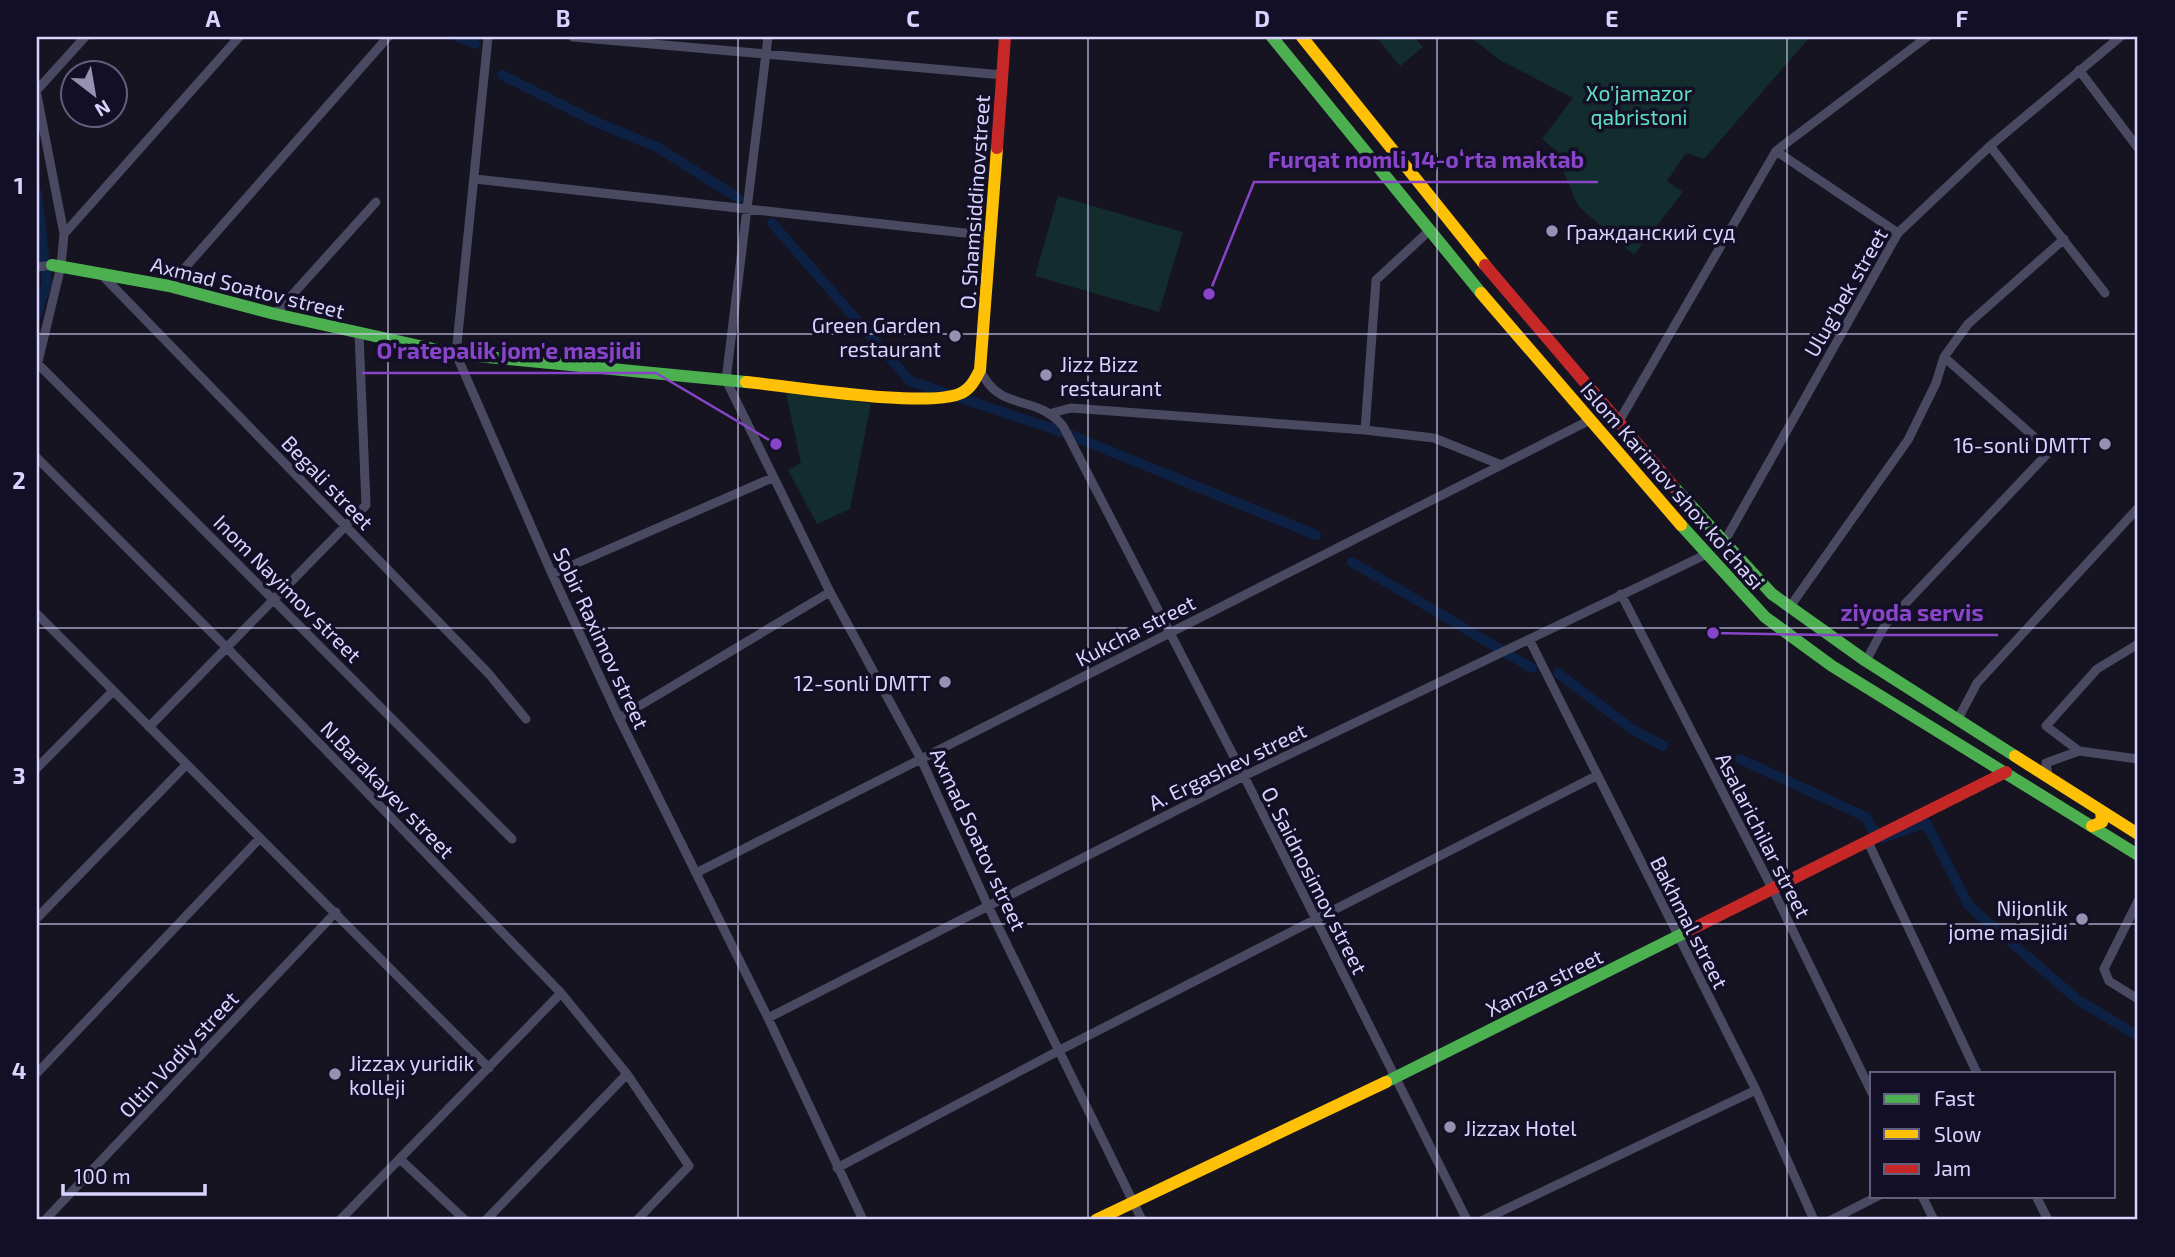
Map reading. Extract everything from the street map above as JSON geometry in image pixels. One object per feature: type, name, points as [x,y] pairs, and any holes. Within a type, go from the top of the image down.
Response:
[{"type":"main road","name":"O. Shamsiddinovstreet","points":[[980,370],[1005,37]]},
{"type":"main road","name":"Islom Karimov shox ko'chasi","points":[[1272,37],[1432,235],[1590,420],[1765,617],[1832,666],[2138,855]]},
{"type":"main road","name":"Islom Karimov shox ko'chasi","points":[[1302,37],[1451,225],[1618,423],[1723,544],[1789,608],[1866,661],[2138,834]]},
{"type":"main road","points":[[1378,166],[1384,170],[1393,167],[1397,159],[1395,153]]},
{"type":"main road","points":[[1432,235],[1436,225],[1442,222],[1451,225]]},
{"type":"main road","name":"Axmad Soatov street","points":[[45,267],[101,273],[169,286],[275,314],[456,354],[923,399],[954,396],[973,387],[980,370]]},
{"type":"main road","name":"Xamza street","points":[[1096,1220],[1396,1077],[2006,772]]},
{"type":"main road","points":[[2092,826],[2102,822],[2101,811]]},
{"type":"street","points":[[64,234],[37,93],[85,37]]},
{"type":"street","points":[[37,365],[45,267],[64,234],[239,37]]},
{"type":"street","points":[[169,286],[388,37]]},
{"type":"street","name":"Sobir Raximov street","points":[[488,37],[456,354],[552,574],[619,718],[768,1018],[863,1220]]},
{"type":"street","points":[[573,37],[1003,75]]},
{"type":"street","points":[[726,380],[768,37]]},
{"type":"street","points":[[1618,423],[1776,151],[1927,37]]},
{"type":"street","name":"Ulug'bek street","points":[[1723,544],[1898,233],[1990,146],[2120,37]]},
{"type":"street","points":[[2079,70],[2138,148]]},
{"type":"street","points":[[1990,146],[2105,293]]},
{"type":"street","points":[[1776,151],[1898,233]]},
{"type":"street","points":[[475,179],[992,236]]},
{"type":"street","points":[[275,314],[376,202]]},
{"type":"street","points":[[1365,430],[1376,280],[1432,235]]},
{"type":"street","points":[[1789,608],[1908,440],[1936,383],[1944,357],[1968,324],[2064,239]]},
{"type":"street","name":"Begali street","points":[[101,273],[489,674],[526,719]]},
{"type":"street","points":[[149,727],[276,601],[366,505],[359,333]]},
{"type":"street","points":[[1866,661],[1885,625],[2050,451],[1944,357]]},
{"type":"street","name":"Inom Nayimov street","points":[[37,365],[512,839]]},
{"type":"street","points":[[980,370],[996,394],[1052,413],[1071,408],[1365,430],[1434,438],[1499,464]]},
{"type":"street","name":"Axmad Soatov street","points":[[726,380],[830,592],[921,759],[988,906],[1142,1220]]},
{"type":"street","name":"O. Saidnosimov street","points":[[1052,413],[1063,426],[1170,632],[1467,1220]]},
{"type":"street","name":"Kukcha street","points":[[696,873],[1590,420]]},
{"type":"street","name":"N.Barakayev street","points":[[37,458],[228,649],[561,993],[627,1074],[689,1166],[637,1220]]},
{"type":"street","points":[[552,574],[772,478]]},
{"type":"street","points":[[1958,719],[1977,683],[2138,508]]},
{"type":"street","name":"A. Ergashev street","points":[[768,1018],[1244,776],[1707,554]]},
{"type":"street","points":[[619,718],[830,592]]},
{"type":"street","name":"Asalarichilar street","points":[[1621,594],[1773,890],[1870,1089]]},
{"type":"street","points":[[37,614],[489,1068]]},
{"type":"street","name":"Bakhmal street","points":[[1530,641],[1756,1090],[1814,1220]]},
{"type":"street","points":[[2079,751],[2046,726],[2097,669],[2138,644]]},
{"type":"street","points":[[37,768],[113,691]]},
{"type":"street","points":[[2048,776],[2046,763],[2079,751],[2138,759]]},
{"type":"street","points":[[37,918],[186,765]]},
{"type":"street","points":[[838,1168],[1060,1050],[1596,776]]},
{"type":"street","points":[[37,1073],[260,838]]},
{"type":"street","points":[[1876,838],[1978,1072]]},
{"type":"street","points":[[2138,901],[2104,968],[2109,981],[2138,999]]},
{"type":"street","name":"Oltin Vodiy street","points":[[45,1220],[336,912]]},
{"type":"street","points":[[340,1220],[561,993]]},
{"type":"street","points":[[486,1220],[627,1074]]},
{"type":"street","points":[[1483,1220],[1756,1090]]},
{"type":"street","points":[[400,1159],[465,1220]]},
{"type":"street","points":[[1831,1220],[1874,1198]]},
{"type":"street","points":[[1923,1198],[1934,1220]]},
{"type":"street","points":[[2037,1198],[2048,1220]]},
{"type":"green space","points":[[1376,37],[1414,37],[1423,47],[1400,66]]},
{"type":"green space","name":"Xo'jamazor qabristoni","points":[[1470,37],[1810,37],[1704,159],[1686,153],[1667,181],[1683,192],[1634,255],[1578,206],[1554,149],[1542,139],[1573,98],[1500,60]]},
{"type":"green space","points":[[1058,196],[1183,232],[1159,312],[1035,276]]},
{"type":"green space","points":[[786,393],[871,403],[850,509],[817,524],[788,470],[801,463]]},
{"type":"waterway","points":[[458,37],[475,44]]},
{"type":"waterway","points":[[502,75],[598,123],[657,147],[738,198]]},
{"type":"waterway","points":[[37,193],[47,283],[37,314]]},
{"type":"waterway","points":[[772,223],[910,381],[1068,434],[1316,535]]},
{"type":"waterway","points":[[1352,562],[1532,668]]},
{"type":"waterway","points":[[1558,673],[1632,729],[1663,746]]},
{"type":"waterway","points":[[1740,759],[1866,817],[1870,826],[1882,838],[1926,823],[1969,906],[2078,1000],[2138,1036]]},
{"type":"traffic: fast","points":[[1272,37],[1481,293]]},
{"type":"traffic: fast","points":[[52,265],[169,286],[275,314],[456,354],[746,382]]},
{"type":"traffic: fast","points":[[1674,487],[1772,594],[1866,661],[2015,756]]},
{"type":"traffic: fast","points":[[1681,525],[1765,617],[1832,666],[2138,855]]},
{"type":"traffic: fast","points":[[1386,1082],[1688,931]]},
{"type":"traffic: slow","points":[[1302,37],[1485,265]]},
{"type":"traffic: slow","points":[[746,382],[916,399],[959,394],[969,387],[980,370],[997,148]]},
{"type":"traffic: slow","points":[[1481,293],[1681,525]]},
{"type":"traffic: slow","points":[[2015,756],[2138,834]]},
{"type":"traffic: slow","points":[[2092,826],[2102,822],[2101,811]]},
{"type":"traffic: slow","points":[[1096,1220],[1386,1082]]},
{"type":"traffic: jam","points":[[997,148],[1005,37]]},
{"type":"traffic: jam","points":[[1485,265],[1674,487]]},
{"type":"traffic: jam","points":[[1688,931],[2006,772]]},
{"type":"place","name":"Гражданский суд","points":[[1552,231]]},
{"type":"place","name":"Furqat nomli 14-oʻrta maktab","points":[[1209,294]]},
{"type":"place","name":"Green Garden restaurant","points":[[955,336]]},
{"type":"place","name":"Jizz Bizz restaurant","points":[[1046,375]]},
{"type":"place","name":"O'ratepalik jom'e masjidi","points":[[776,444]]},
{"type":"place","name":"16-sonli DMTT","points":[[2105,444]]},
{"type":"place","name":"ziyoda servis","points":[[1713,633]]},
{"type":"place","name":"12-sonli DMTT","points":[[945,682]]},
{"type":"place","name":"Nijonlik jome masjidi","points":[[2082,919]]},
{"type":"place","name":"Jizzax yuridik kolleji","points":[[335,1074]]},
{"type":"place","name":"Jizzax Hotel","points":[[1450,1127]]}]
